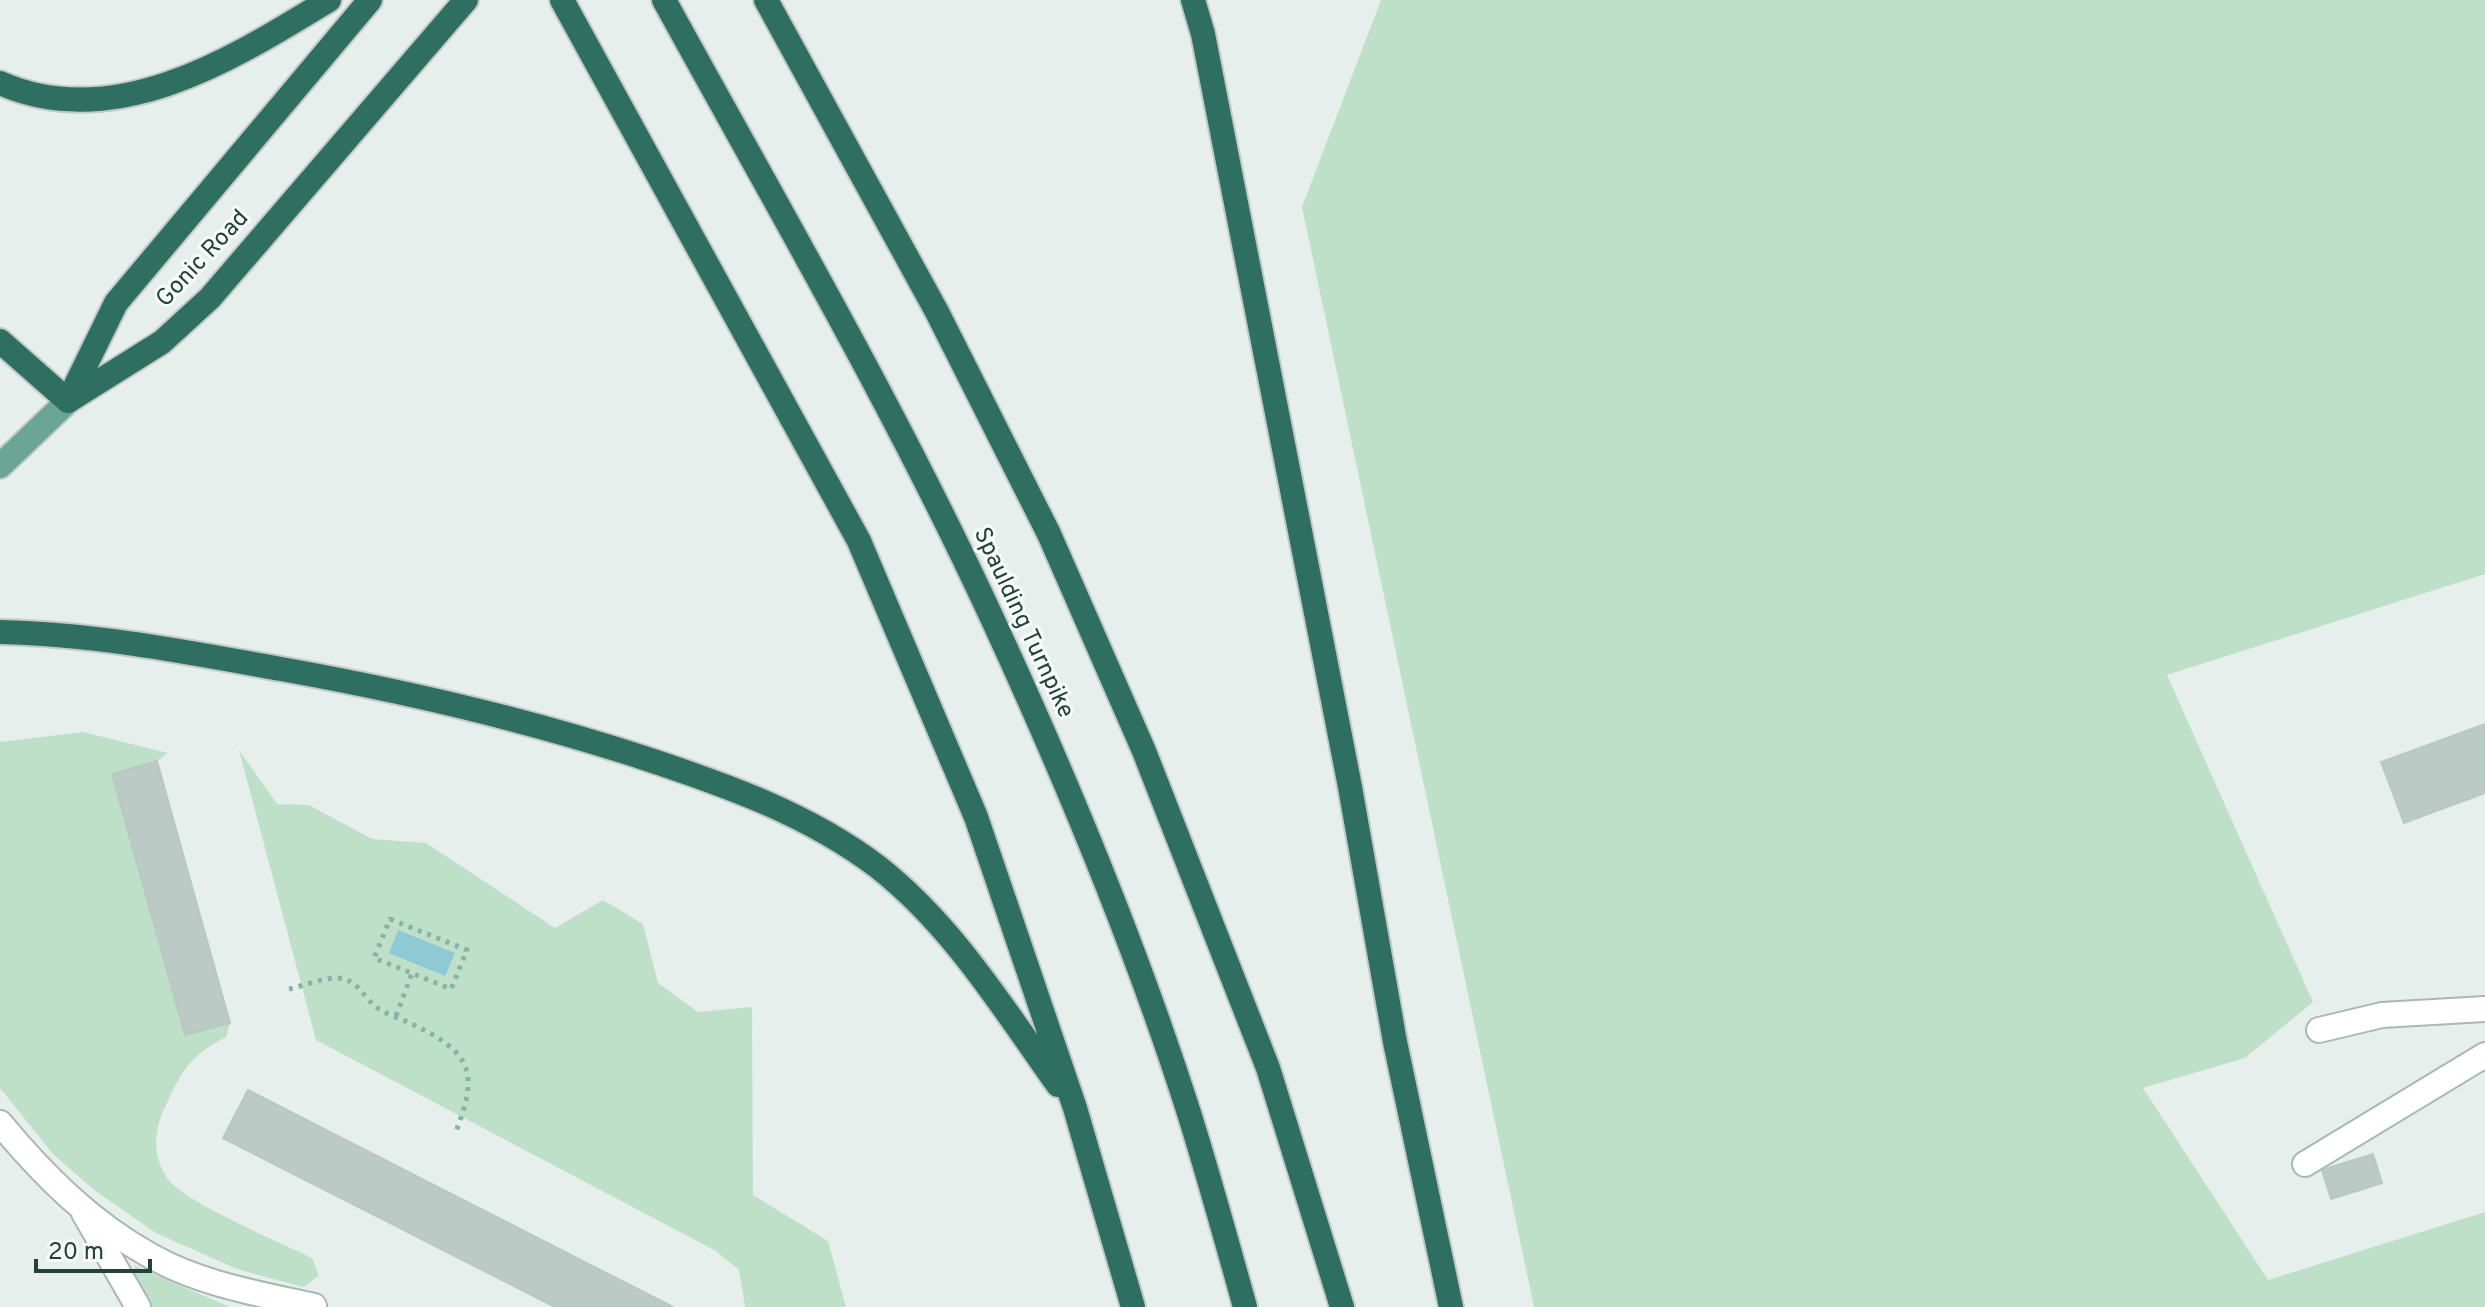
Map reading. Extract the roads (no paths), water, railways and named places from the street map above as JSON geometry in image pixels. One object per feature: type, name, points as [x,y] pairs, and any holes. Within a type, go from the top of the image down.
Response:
[{"type":"highway","points":[[0,83],[15,90],[74,99],[131,94],[196,75],[258,45],[329,0]]},
{"type":"highway","name":"Gonic Road","points":[[68,401],[116,303],[370,0]]},
{"type":"highway","name":"Gonic Road","points":[[68,401],[162,342],[210,298],[466,0]]},
{"type":"highway","name":"Spaulding Turnpike","points":[[664,0],[897,425],[1063,777],[1130,949],[1188,1112],[1245,1307]]},
{"type":"highway","points":[[766,0],[937,312],[1049,534],[1144,751],[1268,1068],[1342,1307]]},
{"type":"highway","points":[[1193,0],[1203,34],[1350,787],[1395,1042],[1451,1307]]},
{"type":"highway","points":[[1203,34],[1206,0]]},
{"type":"highway","points":[[566,7],[859,541],[976,817],[1075,1108],[1133,1307]]},
{"type":"highway","points":[[0,341],[68,401]]},
{"type":"highway","points":[[0,632],[67,633],[137,642],[384,687],[489,711],[719,783],[810,822],[878,867],[958,943],[1075,1108]]},
{"type":"main road","points":[[0,466],[68,401]]},
{"type":"street","points":[[2319,1030],[2382,1015],[2485,1009]]},
{"type":"street","points":[[2305,1164],[2485,1055]]},
{"type":"street","points":[[0,1123],[37,1167],[81,1208],[152,1257],[228,1287],[314,1306]]},
{"type":"street","points":[[81,1208],[138,1307]]},
{"type":"water","points":[[398,930],[455,953],[445,976],[389,953]]}]
